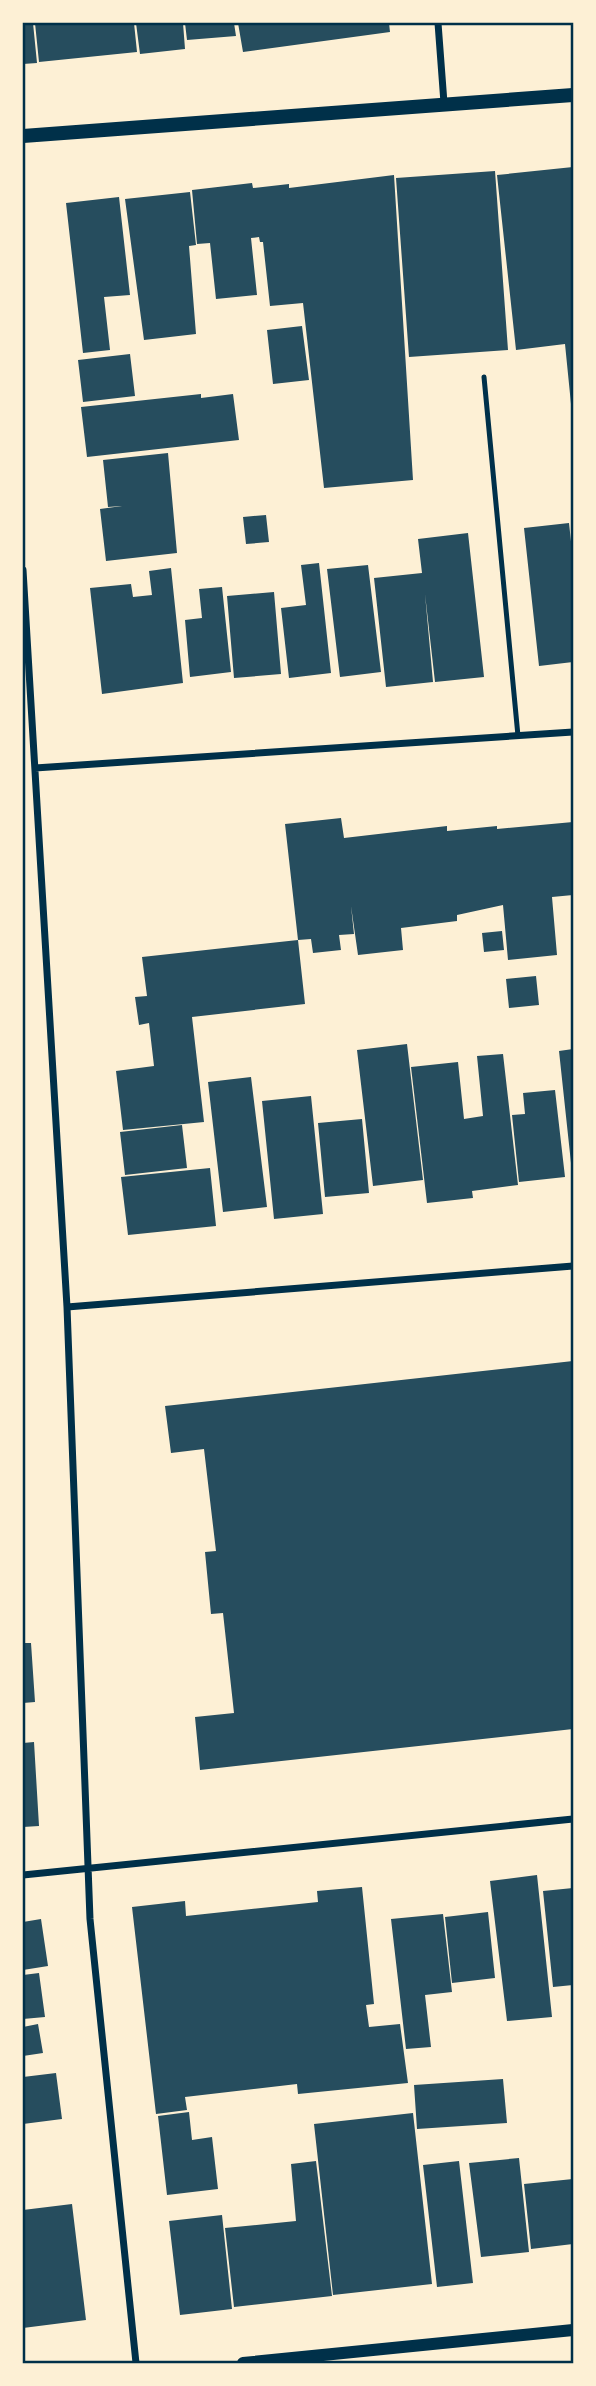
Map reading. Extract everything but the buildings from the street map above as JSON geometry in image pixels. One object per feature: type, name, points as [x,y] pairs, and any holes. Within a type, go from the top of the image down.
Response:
[{"type":"main road","points":[[23,136],[573,95]]},
{"type":"street","points":[[438,23],[444,103]]},
{"type":"street","points":[[23,570],[67,1307],[88,1867],[136,2363]]},
{"type":"street","points":[[35,768],[573,732]]},
{"type":"street","points":[[67,1307],[573,1266]]},
{"type":"street","points":[[23,1875],[573,1819]]},
{"type":"street","points":[[243,2363],[573,2330]]},
{"type":"lane","points":[[484,377],[518,736]]}]
